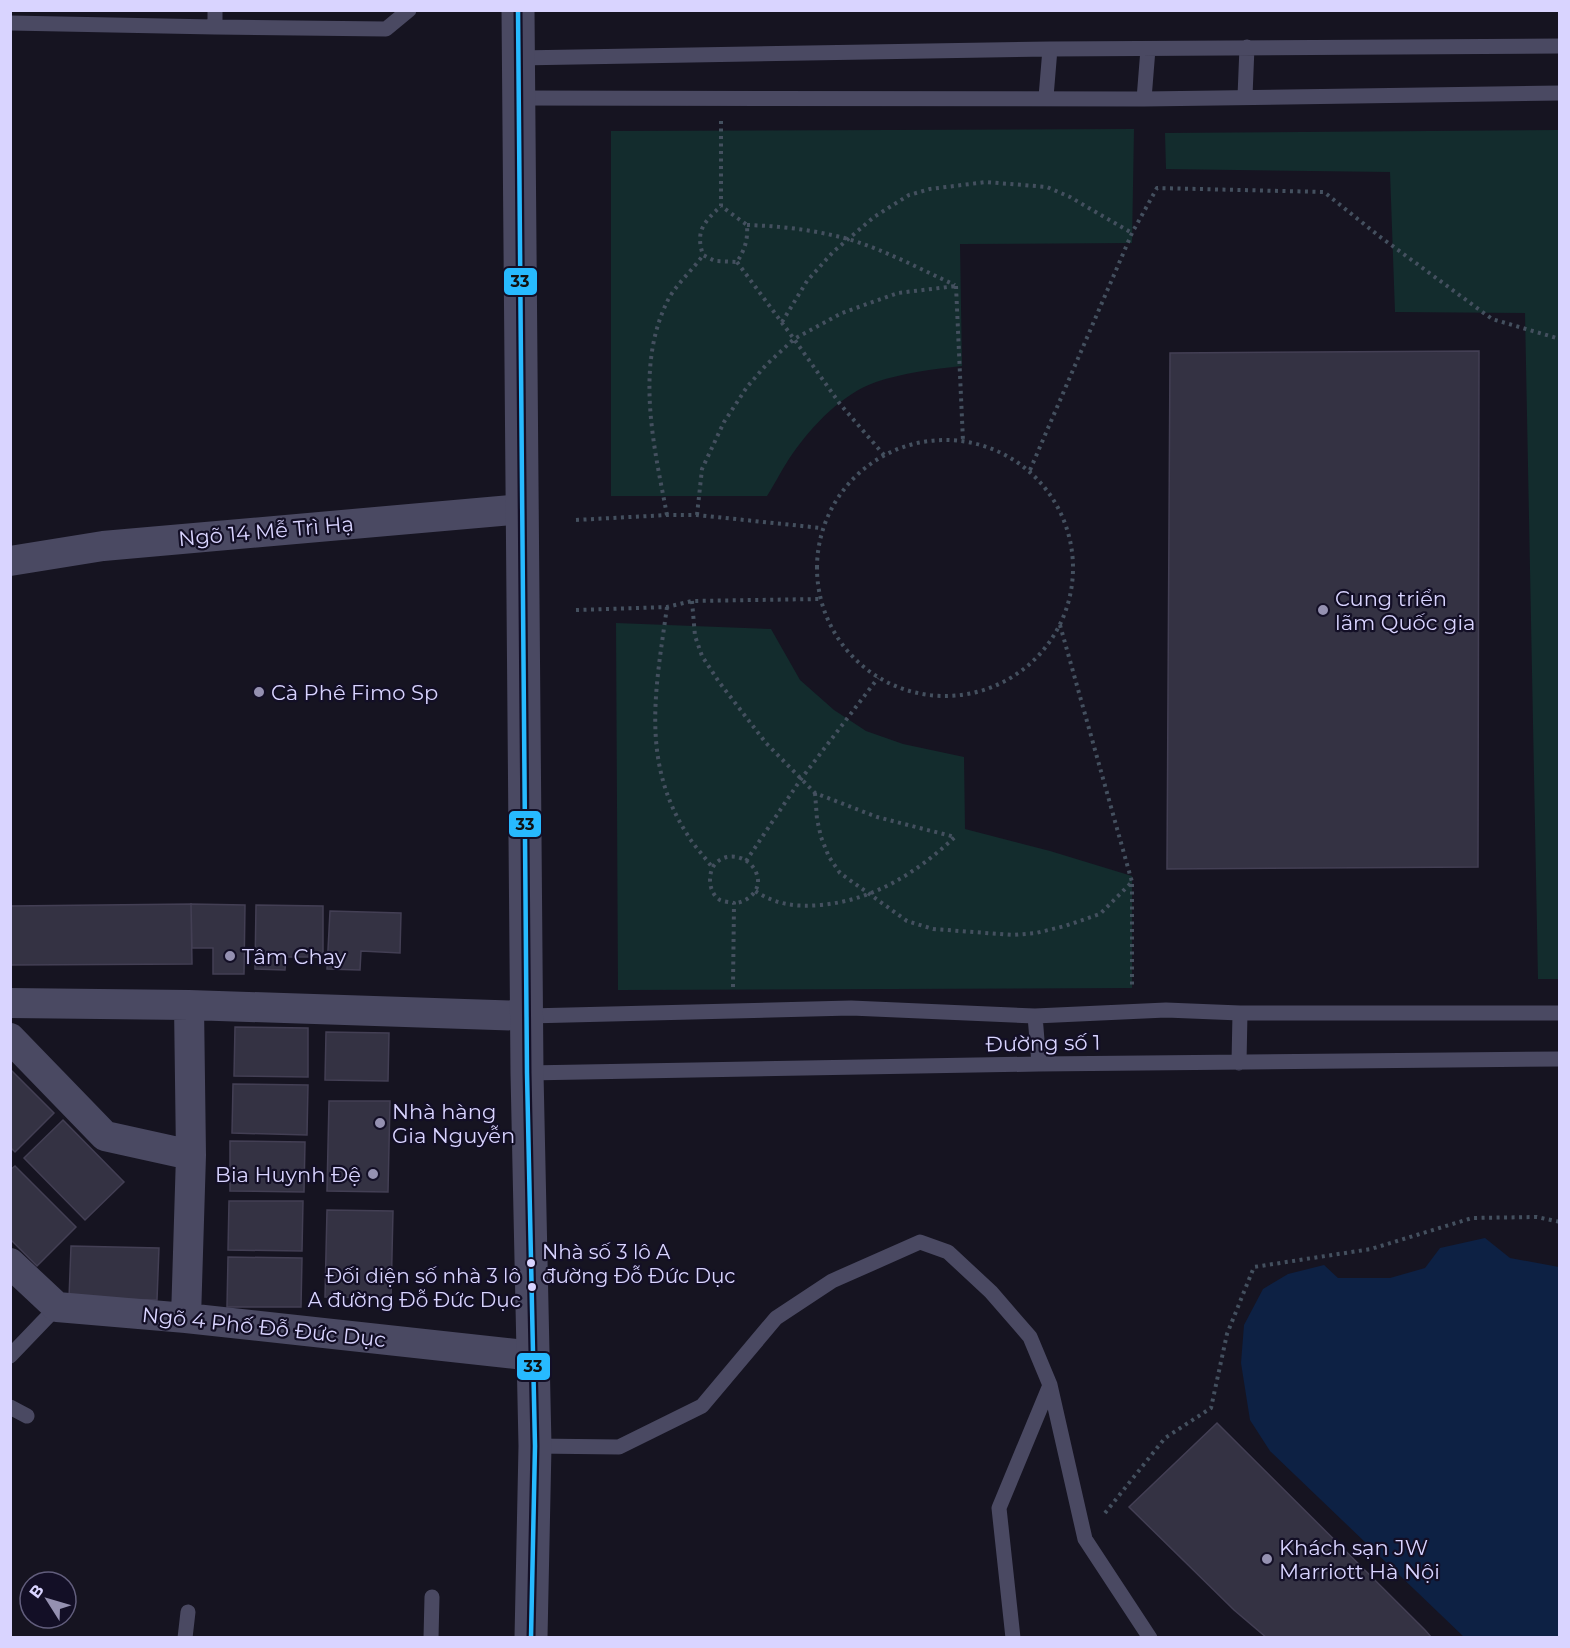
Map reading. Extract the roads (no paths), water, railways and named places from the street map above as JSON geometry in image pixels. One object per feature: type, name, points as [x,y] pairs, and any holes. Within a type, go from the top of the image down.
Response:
[{"type":"street","points":[[518,10],[527,1073],[535,1446],[531,1638]]},
{"type":"street","name":"Ngõ 14 Mễ Trì Hạ","points":[[10,561],[103,546],[523,509]]},
{"type":"street","points":[[10,1003],[189,1005],[528,1016]]},
{"type":"street","points":[[186,1318],[191,1155],[189,1005]]},
{"type":"street","points":[[10,1038],[105,1136],[191,1155]]},
{"type":"street","points":[[10,1263],[57,1307]]},
{"type":"street","name":"Ngõ 4 Phố Đỗ Đức Dục","points":[[57,1307],[186,1318],[534,1356]]},
{"type":"lane","points":[[215,10],[215,27]]},
{"type":"lane","points":[[10,23],[386,29],[409,10]]},
{"type":"lane","points":[[518,58],[1050,49],[1560,46]]},
{"type":"lane","points":[[1245,96],[1247,48]]},
{"type":"lane","points":[[1046,97],[1050,49]]},
{"type":"lane","points":[[1144,99],[1148,50]]},
{"type":"lane","points":[[517,98],[1046,97],[1144,99],[1560,93]]},
{"type":"lane","name":"Đường số 1","points":[[528,1016],[851,1008],[1035,1016],[1166,1010],[1240,1013],[1560,1013]]},
{"type":"lane","points":[[1239,1063],[1240,1013]]},
{"type":"lane","points":[[1035,1016],[1039,1064]]},
{"type":"lane","name":"Đường số 1","points":[[527,1073],[1039,1064],[1560,1059]]},
{"type":"lane","points":[[535,1446],[619,1447],[702,1406],[776,1318],[832,1281],[920,1242],[948,1252],[991,1292],[1030,1337],[1050,1385],[1085,1539],[1150,1638]]},
{"type":"lane","points":[[10,1356],[57,1307]]},
{"type":"lane","points":[[1013,1638],[999,1508],[1050,1385]]},
{"type":"lane","points":[[10,1407],[27,1416]]},
{"type":"lane","points":[[431,1638],[432,1597]]},
{"type":"lane","points":[[185,1638],[188,1612]]},
{"type":"water","points":[[1485,1238],[1510,1258],[1559,1267],[1559,1637],[1464,1637],[1270,1451],[1250,1420],[1241,1363],[1244,1325],[1263,1289],[1288,1274],[1324,1265],[1338,1278],[1390,1278],[1425,1268],[1440,1248]]},
{"type":"place","name":"Cung triển lãm Quốc gia","points":[[1323,610]]},
{"type":"place","name":"Cà Phê Fimo Sp","points":[[259,692]]},
{"type":"place","name":"Tâm Chay","points":[[230,956]]},
{"type":"place","name":"Nhà hàng Gia Nguyễn","points":[[380,1123]]},
{"type":"place","name":"Bia Huynh Đệ","points":[[373,1174]]},
{"type":"place","name":"Nhà số 3 lô A đường Đỗ Đức Dục","points":[[531,1263]]},
{"type":"place","name":"Đối diện số nhà 3 lô A đường Đỗ Đức Dục","points":[[532,1287]]},
{"type":"place","name":"Khách sạn JW Marriott Hà Nội","points":[[1267,1559]]}]
